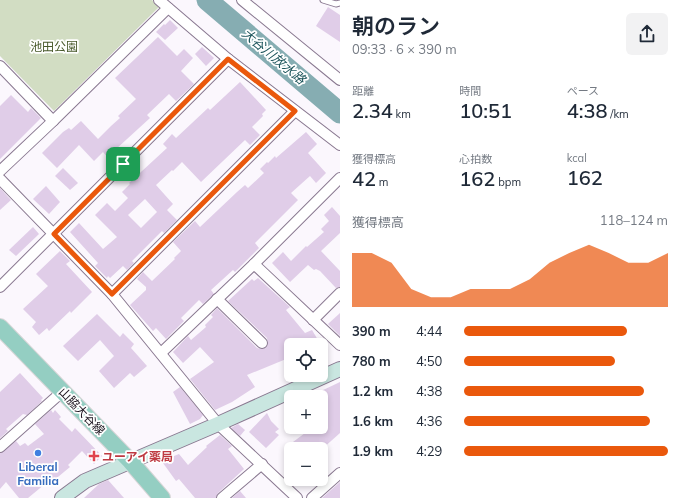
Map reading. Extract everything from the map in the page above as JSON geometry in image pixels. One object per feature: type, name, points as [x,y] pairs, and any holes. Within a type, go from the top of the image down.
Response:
[{"type":"main road","name":"山脇大谷線","points":[[0,327],[130,461],[162,498]]},
{"type":"street","points":[[159,0],[228,59],[340,145]]},
{"type":"street","points":[[242,0],[340,80]]},
{"type":"street","points":[[0,171],[168,8]]},
{"type":"street","points":[[0,287],[228,59]]},
{"type":"street","points":[[0,66],[53,120]]},
{"type":"street","points":[[112,294],[295,111]]},
{"type":"street","points":[[161,353],[254,264],[340,178]]},
{"type":"street","points":[[0,179],[112,294],[218,424],[297,498]]},
{"type":"street","points":[[254,264],[340,345]]},
{"type":"street","points":[[313,320],[340,293]]},
{"type":"street","points":[[218,299],[262,343]]},
{"type":"street","points":[[62,498],[85,481],[218,424],[340,369]]},
{"type":"street","points":[[0,447],[63,391]]},
{"type":"street","points":[[222,498],[262,464]]},
{"type":"street","points":[[312,498],[340,473]]},
{"type":"lane","points":[[323,0],[336,4],[340,3]]},
{"type":"green space","name":"池田公園","points":[[0,0],[152,0],[159,7],[54,111],[0,56]]},
{"type":"building","points":[[328,7],[340,15],[340,42],[316,26]]},
{"type":"building","points":[[170,20],[178,28],[165,40],[156,32]]},
{"type":"building","points":[[158,37],[177,56],[184,49],[193,58],[181,71],[194,84],[176,101],[169,94],[147,115],[150,118],[115,150],[116,152],[109,159],[103,152],[94,161],[79,145],[57,168],[42,153],[63,132],[69,128],[71,130],[81,121],[98,139],[120,118],[118,116],[136,99],[115,78]]},
{"type":"building","points":[[202,47],[214,58],[206,66],[195,54]]},
{"type":"building","points":[[240,82],[266,110],[262,114],[263,116],[252,127],[260,135],[250,145],[245,140],[201,182],[182,162],[156,185],[173,204],[167,210],[177,220],[164,233],[162,231],[132,261],[134,263],[127,270],[123,266],[110,278],[108,276],[107,278],[95,266],[98,263],[70,232],[79,223],[103,249],[117,237],[95,215],[107,203],[115,211],[128,198],[122,192],[130,184],[129,183],[167,148],[163,144],[172,134],[176,138],[208,108],[210,110]],"holes":[[[145,199],[157,212],[141,228],[128,215]]]},
{"type":"building","points":[[11,95],[28,112],[31,108],[41,118],[0,159],[0,106]]},
{"type":"building","points":[[306,132],[317,144],[308,153],[326,173],[316,183],[310,176],[291,193],[298,200],[255,243],[259,248],[235,272],[233,270],[211,290],[214,294],[203,304],[199,300],[181,318],[184,321],[166,339],[156,328],[153,331],[130,305],[146,290],[146,287],[137,279],[143,272],[152,281],[175,259],[174,258],[181,251],[173,242],[195,221],[200,227],[245,185],[248,188],[264,173],[260,169],[267,162],[268,163],[275,156],[276,158]]},
{"type":"building","points":[[63,168],[78,183],[70,190],[55,176]]},
{"type":"building","points":[[46,186],[60,202],[49,214],[33,199]]},
{"type":"building","points":[[0,188],[11,200],[0,210]]},
{"type":"building","points":[[332,207],[340,216],[340,233],[321,251],[340,271],[340,287],[336,288],[320,271],[316,269],[314,270],[308,265],[290,282],[272,263],[283,252],[291,261],[306,246],[307,247],[324,232],[321,229],[329,221],[324,215]]},
{"type":"building","points":[[33,227],[39,234],[16,256],[9,250]]},
{"type":"building","points":[[60,251],[70,261],[66,264],[92,292],[71,313],[70,311],[49,331],[47,328],[39,335],[32,327],[36,322],[23,309],[48,286],[36,274]]},
{"type":"building","points":[[258,278],[290,307],[286,310],[305,333],[312,330],[317,338],[284,338],[284,360],[247,375],[255,387],[232,402],[215,410],[190,379],[214,362],[200,347],[183,363],[173,352],[188,336],[191,340],[206,327],[205,325],[213,317],[211,315],[217,308],[257,348],[266,348],[268,344],[267,338],[228,301],[252,279],[254,281]]},
{"type":"building","points":[[340,313],[340,336],[328,324]]},
{"type":"building","points":[[97,314],[120,337],[123,333],[134,344],[131,348],[147,366],[134,377],[130,373],[114,388],[99,371],[114,356],[100,340],[78,361],[63,346]]},
{"type":"building","points":[[20,373],[43,398],[41,400],[42,401],[27,415],[23,414],[6,429],[8,431],[0,438],[0,392]]},
{"type":"building","points":[[340,382],[340,433],[328,444],[328,442],[293,442],[304,434],[328,434],[328,390],[323,390]]},
{"type":"building","points":[[180,387],[203,415],[200,419],[190,424],[173,392]]},
{"type":"building","points":[[51,410],[53,413],[55,410],[61,417],[59,419],[72,432],[75,428],[102,456],[94,464],[82,451],[68,465],[70,467],[47,486],[45,484],[28,498],[19,498],[6,482],[0,489],[0,453],[16,441],[20,446],[25,443],[28,446],[44,434],[35,424]]},
{"type":"building","points":[[267,413],[271,421],[279,429],[275,432],[279,435],[266,448],[249,432]]},
{"type":"building","points":[[238,424],[245,430],[240,436],[231,428]]},
{"type":"building","points":[[220,435],[232,446],[228,449],[244,469],[218,493],[216,498],[195,498],[179,479],[176,481],[163,463],[169,458],[179,454],[188,465],[207,447],[206,446]]},
{"type":"building","points":[[108,480],[124,498],[84,498],[99,484]]},
{"type":"building","points":[[340,482],[340,498],[322,498]]},
{"type":"building","points":[[240,491],[246,498],[232,498]]},
{"type":"waterway","name":"大谷川放水路","points":[[207,0],[340,113]]},
{"type":"place","name":"Liberal Familia","points":[[38,453]]},
{"type":"place","name":"ユーアイ薬局","points":[[94,456]]},
{"type":"route","points":[[228,59],[295,111],[112,294],[54,234],[123,164],[228,59]]}]
